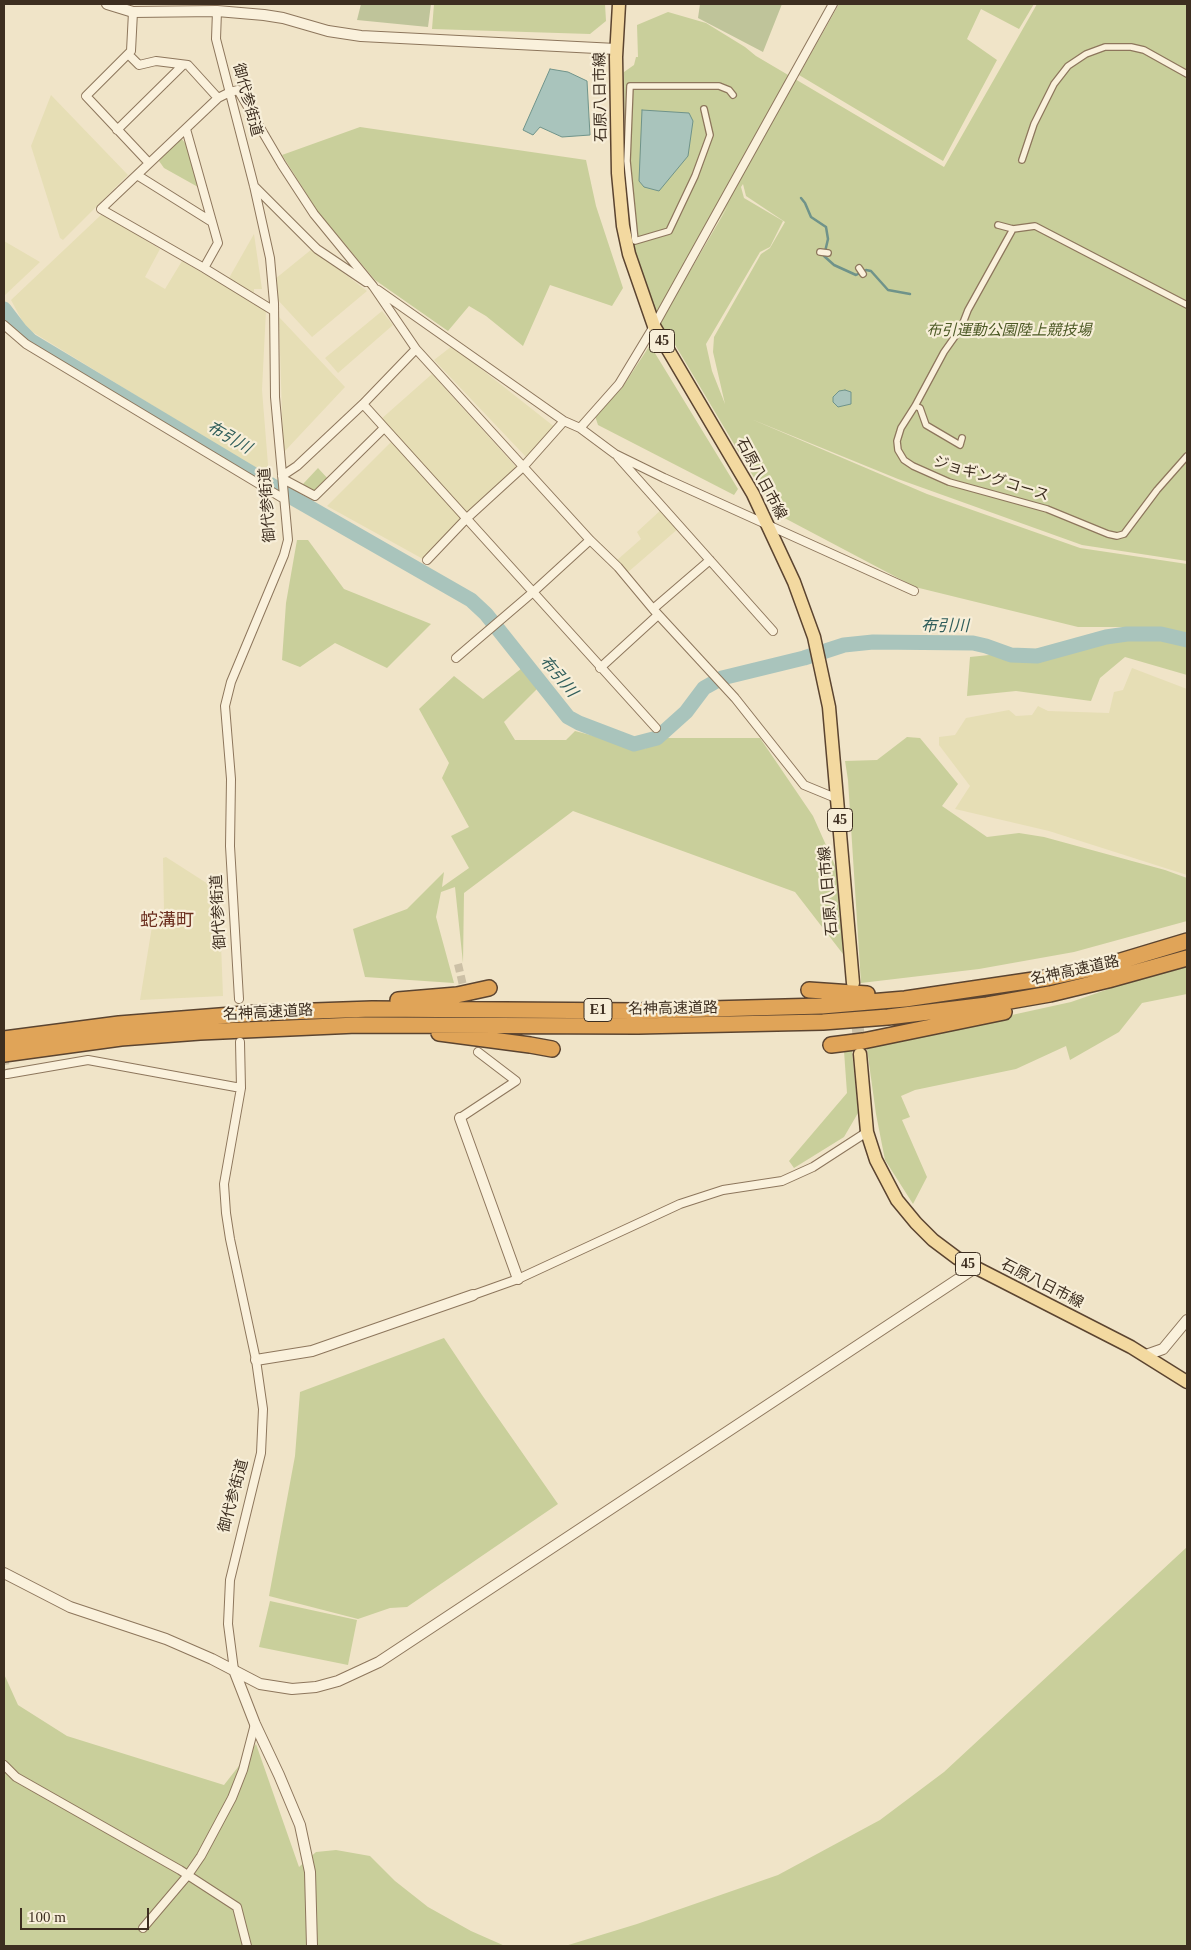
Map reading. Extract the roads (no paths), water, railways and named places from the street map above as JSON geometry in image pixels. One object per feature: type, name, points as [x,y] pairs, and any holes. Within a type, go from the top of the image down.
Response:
[{"type":"highway","name":"名神高速道路","points":[[4,1039],[119,1024],[257,1013],[372,1009],[636,1011],[822,1006],[905,999],[1047,978],[1104,966],[1187,941]]},
{"type":"highway","name":"名神高速道路","points":[[4,1054],[121,1038],[200,1032],[357,1025],[648,1025],[823,1022],[888,1017],[987,1005],[1050,994],[1187,958]]},
{"type":"highway","points":[[831,1045],[863,1041],[1016,1009],[1081,993],[1187,958]]},
{"type":"highway","points":[[257,1013],[457,995],[489,988]]},
{"type":"highway","points":[[809,990],[863,994],[884,993],[905,999]]},
{"type":"highway","points":[[357,1025],[374,1030],[432,1032],[530,1045],[552,1050]]},
{"type":"main road","name":"石原八日市線","points":[[618,4],[616,49],[618,173],[623,226],[629,254],[654,326],[753,494],[794,582],[817,652],[829,706],[853,983]]},
{"type":"main road","name":"石原八日市線","points":[[860,1054],[867,1132],[876,1160],[897,1200],[916,1223],[933,1240],[958,1258],[1146,1356],[1187,1382]]},
{"type":"street","points":[[107,4],[133,12],[218,7],[290,20],[328,31],[361,36],[616,49]]},
{"type":"street","points":[[580,428],[619,384],[654,326],[833,4]]},
{"type":"street","name":"御代参街道","points":[[218,7],[216,39],[254,186],[270,258],[274,312],[275,397],[288,540],[284,555],[231,682],[225,706],[231,779],[230,846],[239,999]]},
{"type":"street","points":[[133,12],[131,51],[86,96],[149,163]]},
{"type":"street","points":[[1022,160],[1034,124],[1054,84],[1068,66],[1086,54],[1105,48],[1131,47],[1144,50],[1187,74]]},
{"type":"street","points":[[128,54],[139,65],[156,62],[188,66],[218,98]]},
{"type":"street","points":[[117,130],[183,65]]},
{"type":"street","points":[[704,109],[710,135],[695,176],[669,231],[635,241],[627,162],[630,86],[719,86],[729,90],[733,95]]},
{"type":"street","points":[[274,312],[204,268],[102,209],[218,98],[238,90],[282,166],[314,214],[373,286],[416,349],[590,540],[618,567],[722,684],[804,785],[838,799]]},
{"type":"street","points":[[186,129],[218,243],[204,268]]},
{"type":"street","points":[[137,175],[212,222]]},
{"type":"street","points":[[254,186],[317,249],[373,286],[564,421],[580,428],[615,454],[914,591]]},
{"type":"street","points":[[998,224],[1013,229],[1035,226],[1187,305]]},
{"type":"street","name":"ジョギングコース","points":[[1013,229],[968,310],[961,328],[944,352],[901,428],[897,441],[898,450],[904,460],[949,482],[1047,509],[1108,534],[1118,536],[1124,534],[1157,490],[1187,456]]},
{"type":"street","points":[[820,252],[828,253]]},
{"type":"street","points":[[4,325],[26,344],[284,496]]},
{"type":"street","points":[[384,428],[315,496],[282,479],[362,404],[416,349]]},
{"type":"street","points":[[362,404],[656,728]]},
{"type":"street","points":[[915,406],[920,408],[926,426],[960,445],[962,438]]},
{"type":"street","points":[[427,560],[466,519],[524,466],[564,421]]},
{"type":"street","points":[[615,454],[773,631]]},
{"type":"street","points":[[456,658],[590,540]]},
{"type":"street","points":[[600,668],[710,560]]},
{"type":"street","name":"御代参街道","points":[[240,1042],[240,1088],[224,1184],[226,1214],[256,1360],[263,1409],[261,1452],[230,1580],[228,1624],[234,1670],[255,1724],[300,1825],[310,1872],[312,1946]]},
{"type":"street","points":[[478,1052],[516,1081],[460,1118],[518,1279]]},
{"type":"street","points":[[7,1074],[88,1060],[240,1088]]},
{"type":"street","points":[[256,1360],[312,1351],[518,1279],[680,1204],[723,1190],[782,1181],[813,1167],[867,1132]]},
{"type":"street","points":[[4,1573],[70,1607],[166,1639],[260,1684],[292,1690],[316,1687],[338,1681],[380,1662],[976,1268]]},
{"type":"street","points":[[1146,1356],[1163,1349],[1187,1320]]},
{"type":"street","points":[[143,1928],[188,1875],[201,1856],[232,1798],[244,1770],[255,1724]]},
{"type":"street","points":[[4,1765],[16,1777],[188,1875],[237,1907],[246,1946]]},
{"type":"water","points":[[550,69],[568,72],[587,81],[590,135],[562,137],[540,127],[533,135],[523,130]]},
{"type":"water","points":[[642,110],[689,113],[693,121],[688,156],[659,191],[644,187],[639,181]]},
{"type":"water","points":[[839,391],[851,392],[851,404],[838,407],[833,402],[833,397]]},
{"type":"waterway","points":[[801,198],[811,217],[826,227],[828,239],[824,256],[834,265],[856,275],[866,270],[871,271],[888,290],[910,294]]},
{"type":"waterway","name":"布引川","points":[[4,309],[31,341],[286,494],[471,600],[486,614],[568,717],[634,744],[657,738],[686,712],[704,688],[722,678],[804,658],[844,645],[873,642],[973,643],[1011,655],[1037,656],[1106,637],[1127,634],[1161,634],[1187,640]]},
{"type":"tunnel","points":[[458,964],[469,1011]]},
{"type":"tunnel","points":[[856,1010],[860,1050]]},
{"type":"tunnel","points":[[4,1057],[7,1074]]},
{"type":"district","name":"蛇溝町","points":[[167,921]]},
{"type":"park label","name":"布引運動公園陸上競技場","points":[[1009,331]]}]
